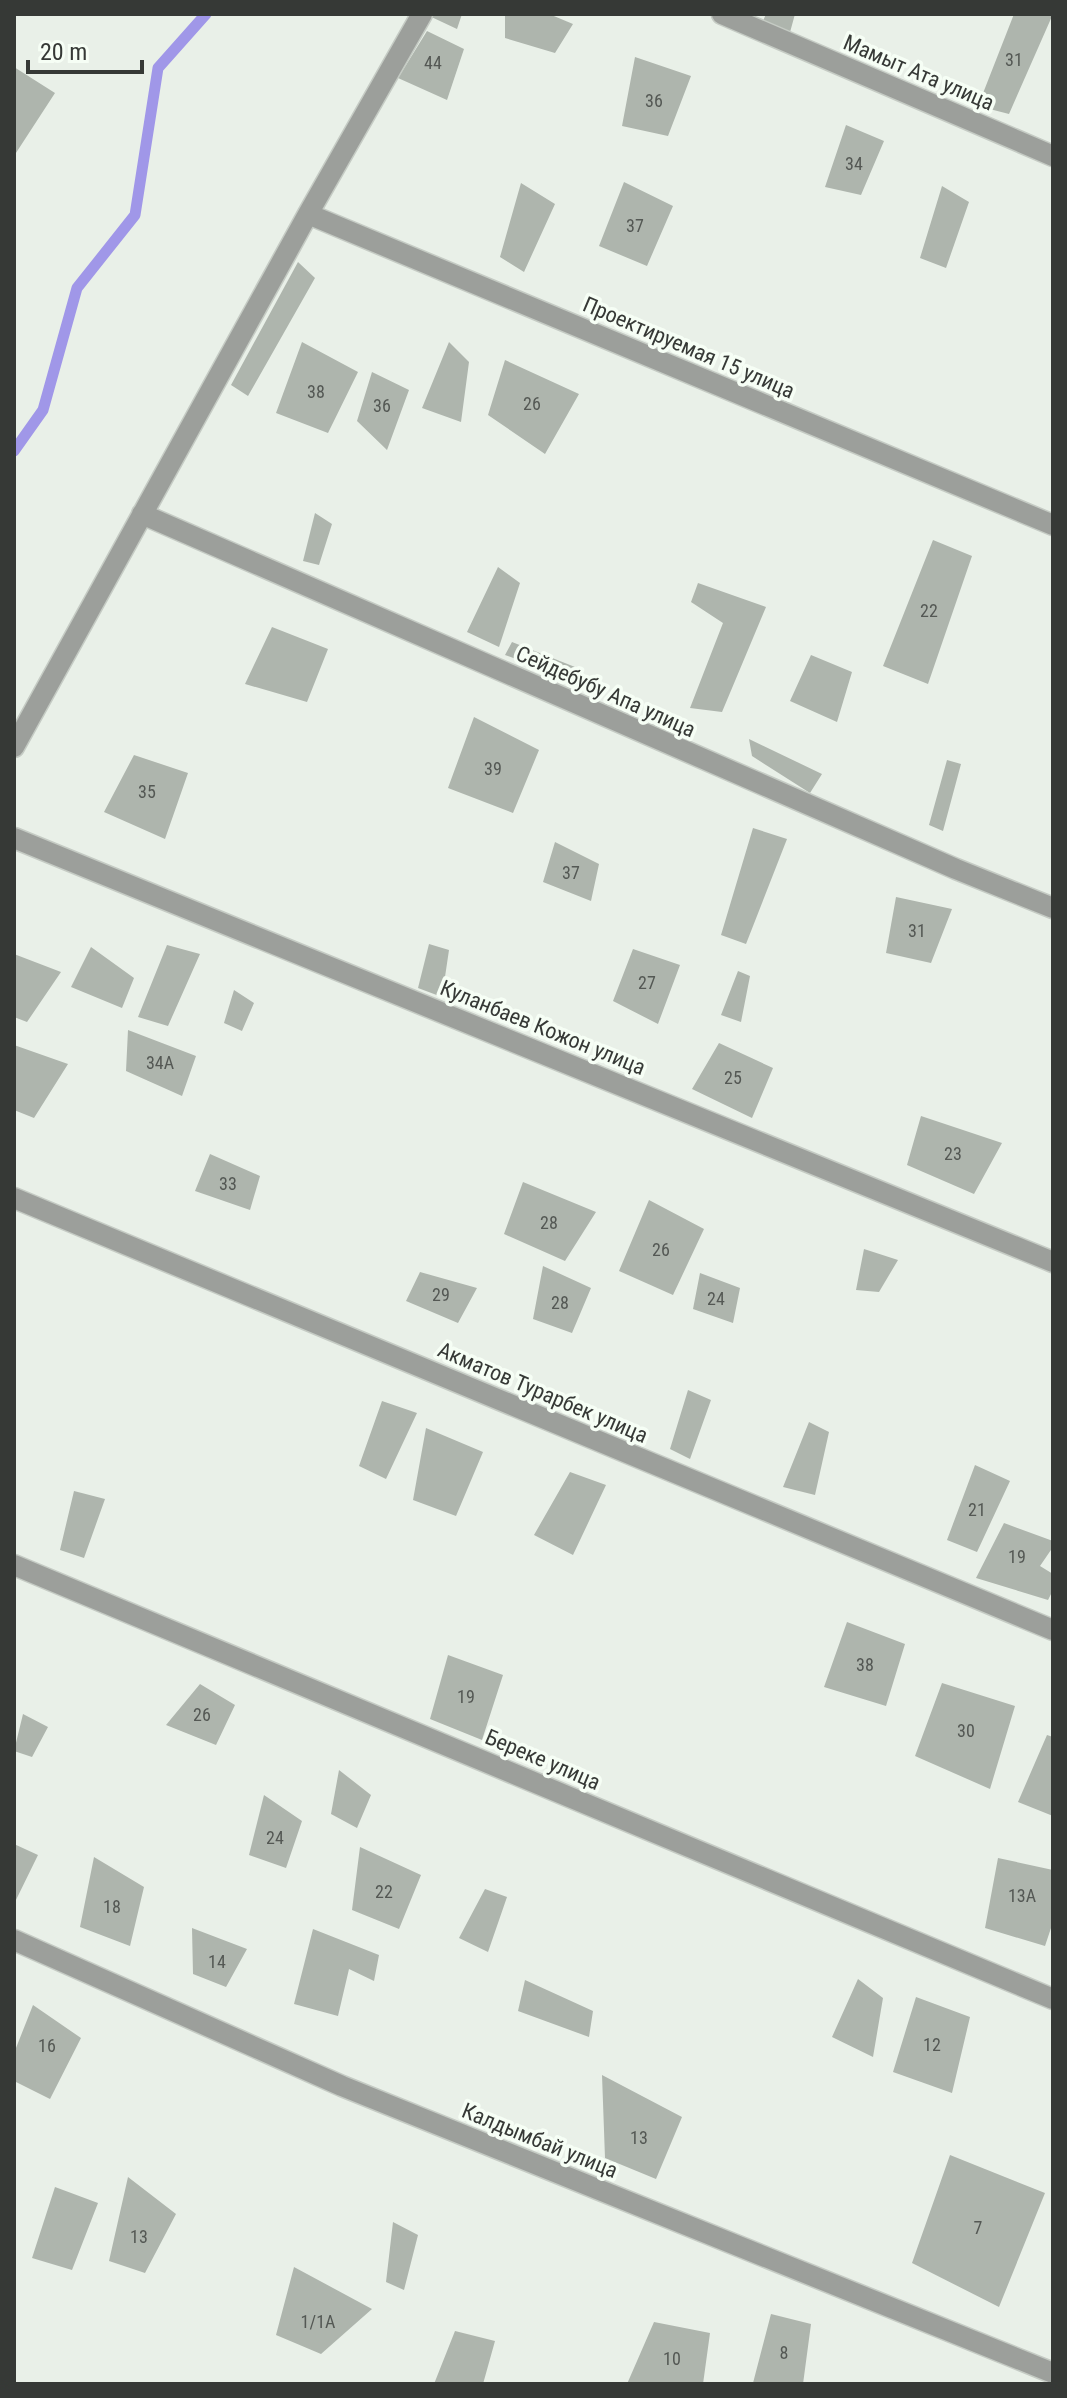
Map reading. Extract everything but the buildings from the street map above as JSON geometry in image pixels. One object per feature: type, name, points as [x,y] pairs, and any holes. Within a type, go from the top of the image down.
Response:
[{"type":"street","points":[[14,747],[422,14]]},
{"type":"street","name":"Мамыт Ата улица","points":[[722,14],[1053,156]]},
{"type":"street","name":"Проектируемая 15 улица","points":[[308,214],[1053,525]]},
{"type":"street","name":"Сейдебубу Апа улица","points":[[142,514],[927,857],[1053,908]]},
{"type":"street","name":"Куланбаев Кожон улица","points":[[14,838],[1053,1262]]},
{"type":"street","name":"Акматов Турарбек улица","points":[[14,1198],[1053,1630]]},
{"type":"street","name":"Береке улица","points":[[14,1565],[1053,1999]]},
{"type":"street","name":"Калдымбай улица","points":[[14,1940],[342,2086],[1053,2373]]},
{"type":"waterway","points":[[14,451],[43,410],[77,288],[135,215],[158,68],[206,14]]}]
